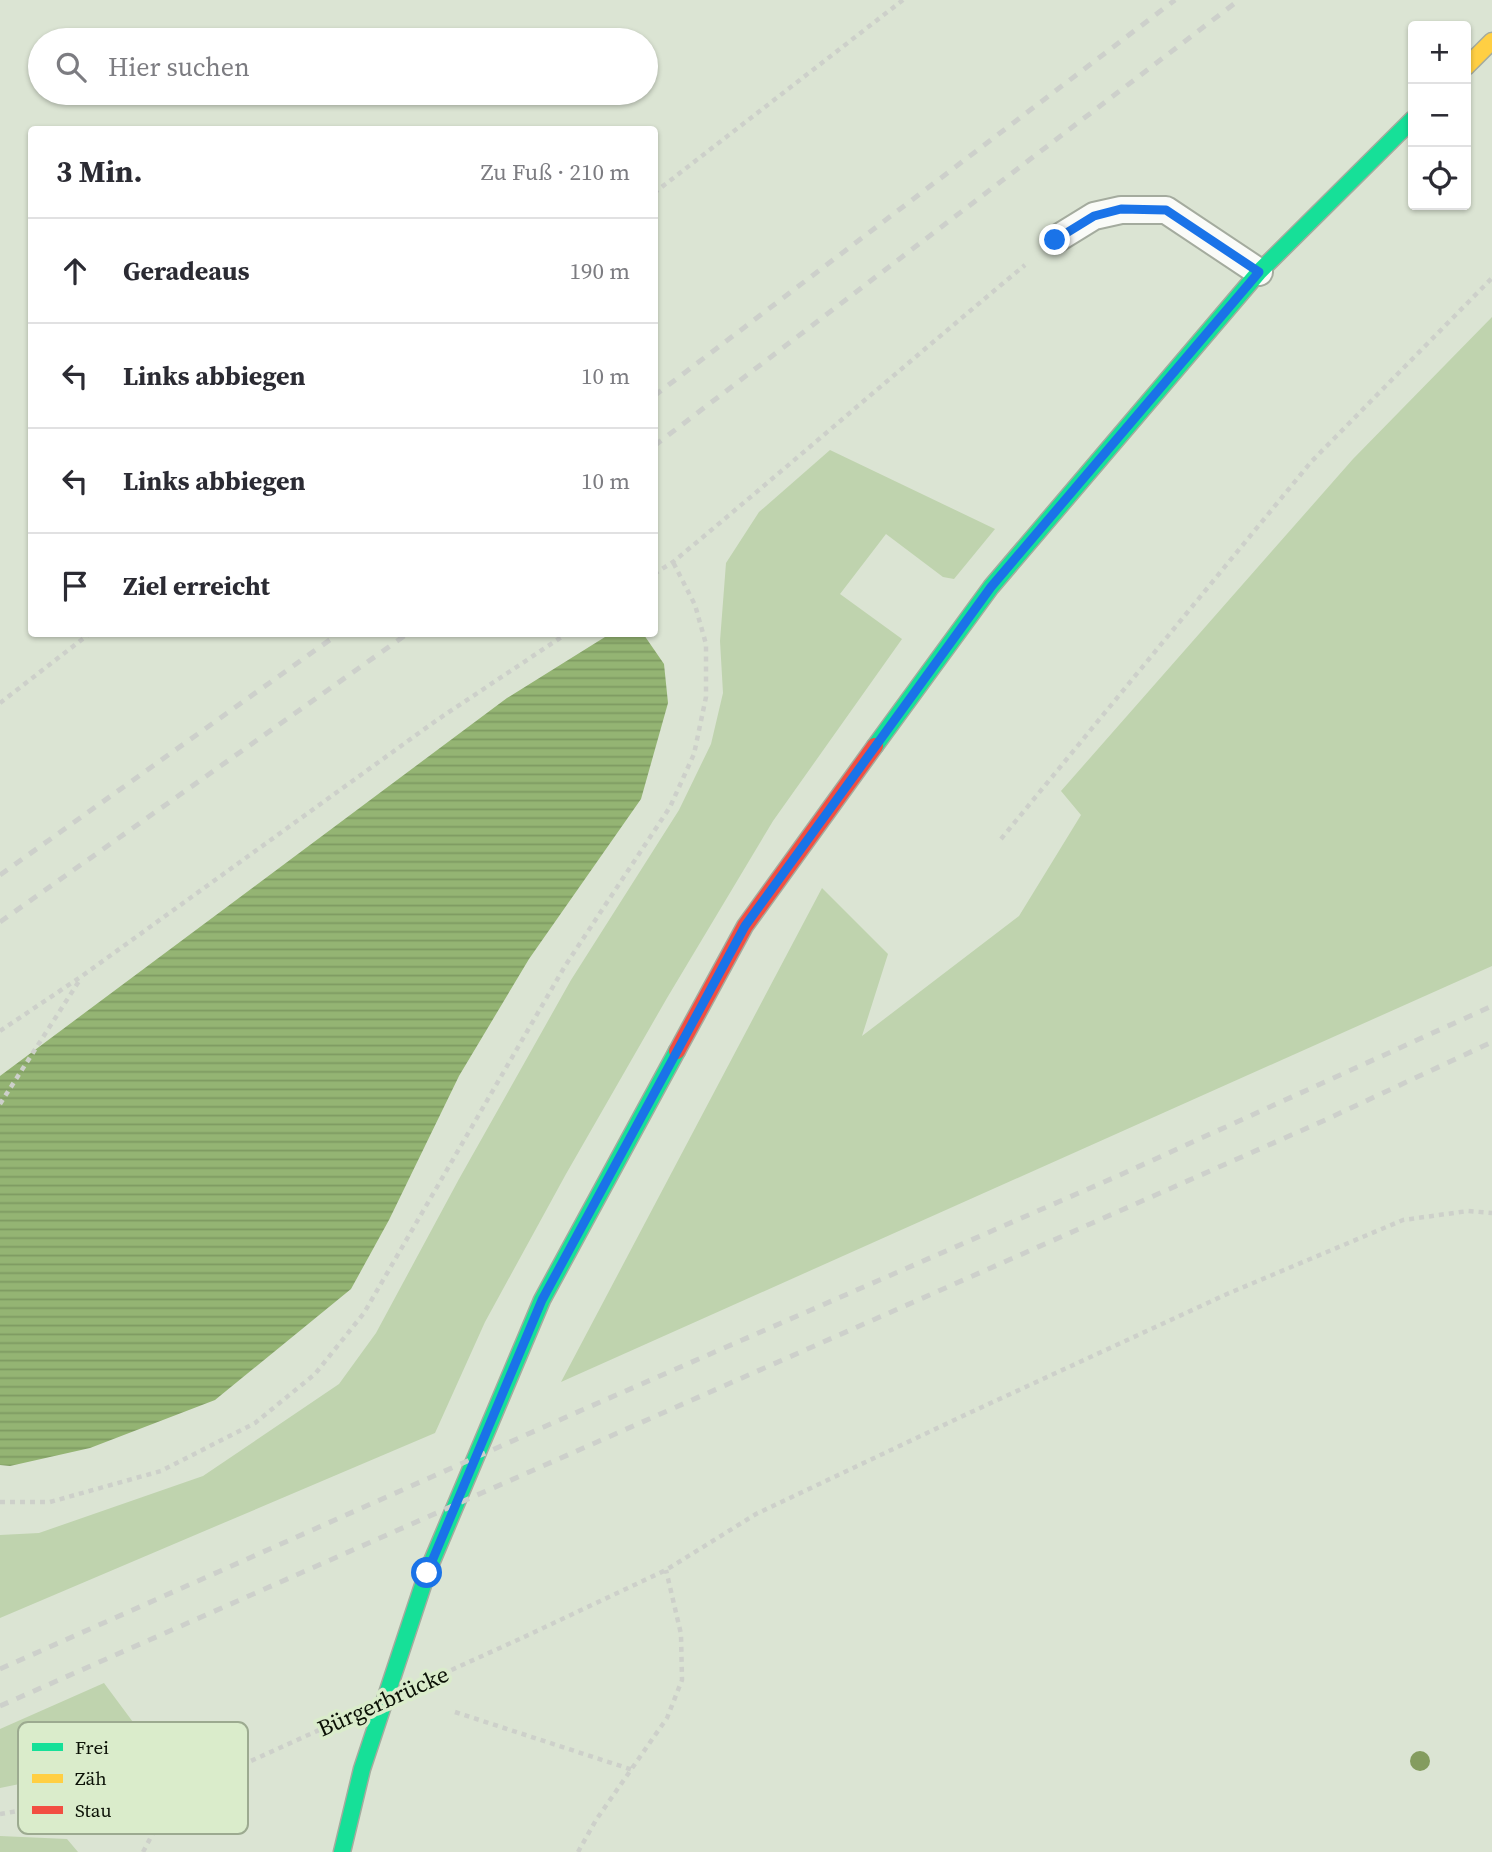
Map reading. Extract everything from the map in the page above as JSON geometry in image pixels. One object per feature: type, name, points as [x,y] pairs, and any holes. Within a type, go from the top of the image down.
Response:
[{"type":"main road","points":[[1471,62],[1492,40]]},
{"type":"main road","points":[[342,1852],[362,1769],[427,1573],[542,1300],[745,926],[991,587],[1259,272],[1408,124]]},
{"type":"lane","points":[[1055,240],[1094,216],[1121,209],[1166,210],[1259,272]]},
{"type":"path","points":[[658,190],[902,0]]},
{"type":"path","points":[[658,571],[783,471],[1055,240]]},
{"type":"path","points":[[1001,839],[1311,461],[1492,278]]},
{"type":"path","points":[[0,1502],[50,1502],[161,1471],[255,1423],[315,1374],[364,1313],[565,966],[670,807],[694,754],[705,697],[706,644],[695,605],[673,562]]},
{"type":"path","points":[[0,703],[85,637]]},
{"type":"path","points":[[0,1031],[82,976],[426,728],[562,637]]},
{"type":"path","points":[[0,1104],[82,976]]},
{"type":"path","name":"Bürgerbrücke","points":[[248,1762],[666,1570],[756,1514],[1227,1294],[1403,1220],[1468,1211],[1492,1213]]},
{"type":"path","points":[[578,1852],[596,1820],[667,1718],[681,1679],[681,1634],[666,1570]]},
{"type":"path","points":[[455,1712],[633,1770]]},
{"type":"path","points":[[0,1814],[18,1811]]},
{"type":"path","points":[[142,1852],[152,1834]]},
{"type":"shaded area","points":[[1492,317],[1492,966],[561,1382],[822,888],[888,954],[862,1036],[1019,916],[1081,815],[1061,791],[1353,459]]},
{"type":"shaded area","points":[[830,450],[995,529],[954,579],[943,577],[886,534],[840,594],[902,639],[773,821],[667,998],[485,1322],[435,1433],[0,1618],[0,1535],[39,1533],[203,1476],[339,1384],[376,1333],[571,980],[679,810],[711,744],[723,693],[720,641],[726,563],[759,512]]},
{"type":"shaded area","points":[[605,637],[645,637],[664,664],[668,703],[641,799],[529,959],[459,1076],[389,1220],[351,1289],[215,1400],[90,1448],[10,1466],[0,1465],[0,1076],[507,698]]},
{"type":"shaded area","points":[[104,1683],[133,1722],[18,1722],[18,1784],[0,1788],[0,1729]]},
{"type":"shaded area","points":[[0,1836],[67,1839],[78,1852],[0,1852]]},
{"type":"railway","points":[[658,393],[1175,0]]},
{"type":"railway","points":[[658,443],[1239,0]]},
{"type":"railway","points":[[0,875],[334,637]]},
{"type":"railway","points":[[0,922],[403,637]]},
{"type":"railway","points":[[0,1669],[582,1410],[1120,1175],[1492,1006]]},
{"type":"railway","points":[[0,1706],[1323,1121],[1492,1042]]},
{"type":"traffic: fast","points":[[875,746],[991,587],[1259,272],[1408,124]]},
{"type":"traffic: fast","points":[[342,1852],[362,1769],[427,1573],[542,1300],[677,1051]]},
{"type":"traffic: slow","points":[[1471,62],[1492,41]]},
{"type":"traffic: jam","points":[[677,1051],[745,926],[875,746]]},
{"type":"route","points":[[427,1573],[542,1300],[745,926],[991,587],[1259,272],[1166,210],[1121,209],[1094,216],[1055,240]]}]
